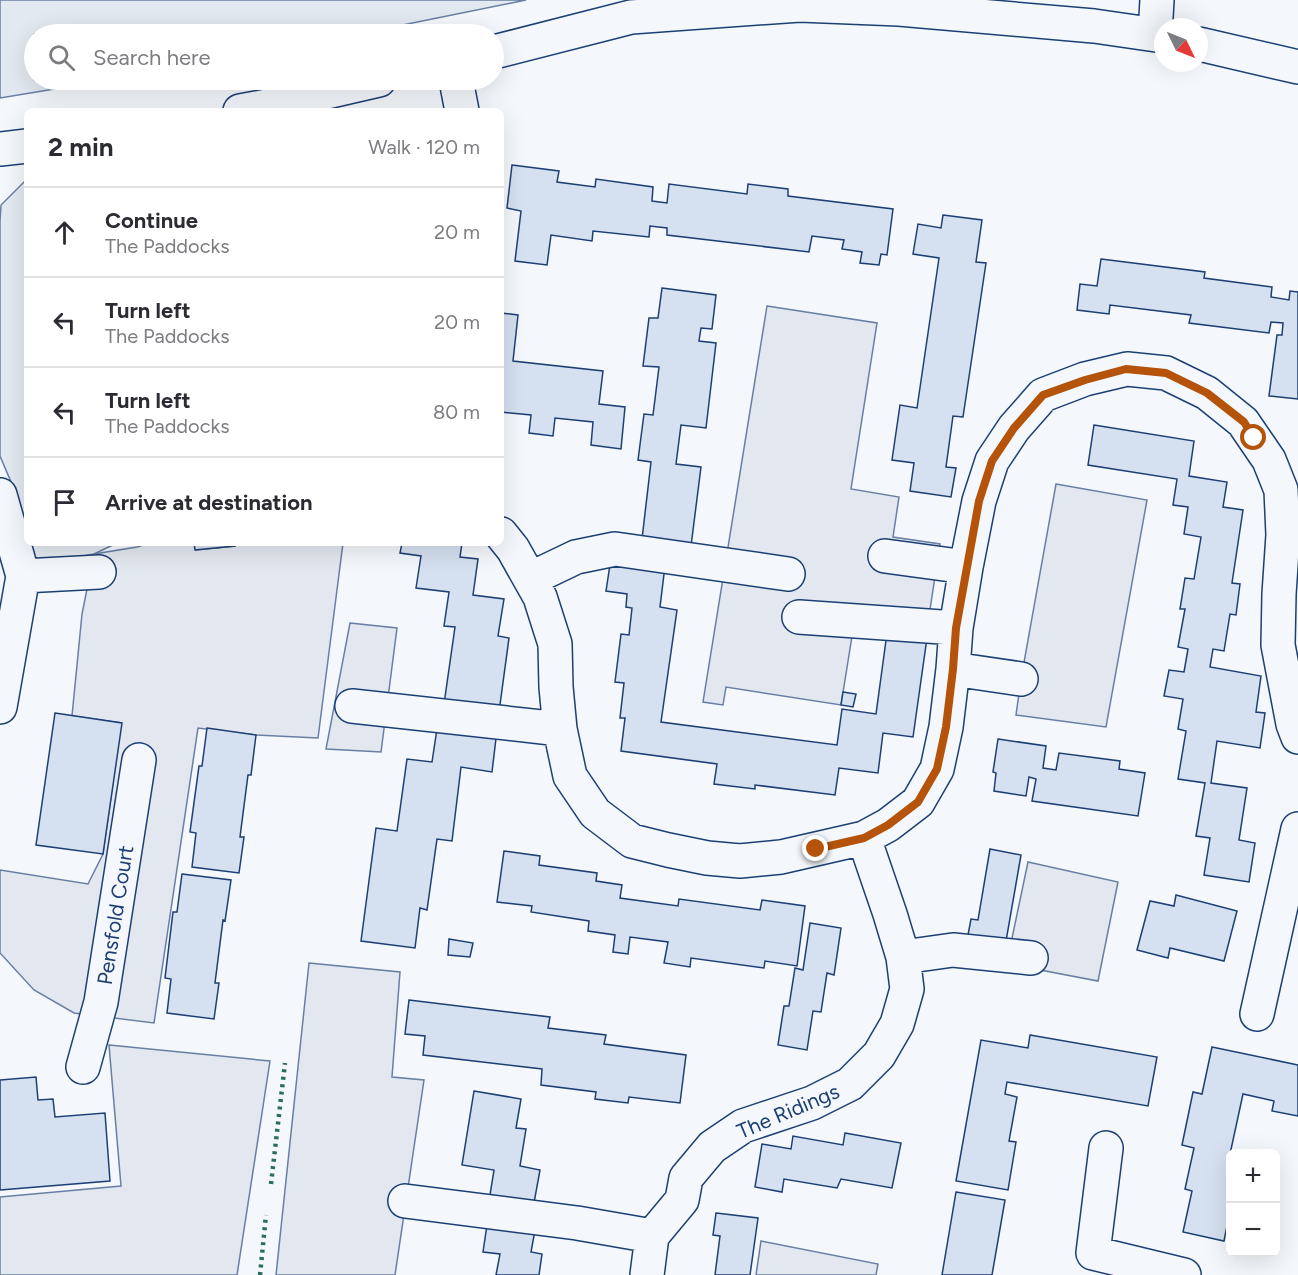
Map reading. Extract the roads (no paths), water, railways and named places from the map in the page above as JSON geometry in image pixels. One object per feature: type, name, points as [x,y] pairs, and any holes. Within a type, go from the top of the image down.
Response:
[{"type":"street","points":[[1157,0],[1158,18]]},
{"type":"street","points":[[504,49],[631,17],[800,5],[899,9],[1094,26],[1154,34]]},
{"type":"street","points":[[1208,46],[1298,67]]},
{"type":"street","points":[[256,108],[336,90]]},
{"type":"street","points":[[458,90],[461,108]]},
{"type":"street","points":[[0,149],[24,146]]},
{"type":"street","points":[[504,538],[513,549],[540,597],[555,644],[560,729],[570,776],[595,813],[632,841],[707,858],[740,861],[782,856],[864,838],[888,825],[918,802],[937,769],[946,727],[956,628],[966,567],[979,501],[992,461],[1014,428],[1043,395],[1126,369],[1166,373],[1207,393],[1244,422],[1290,491],[1283,535],[1278,645],[1293,724],[1298,737]]},
{"type":"street","points":[[0,495],[22,576],[0,707]]},
{"type":"street","points":[[530,579],[576,557],[615,549],[788,574]]},
{"type":"street","points":[[885,556],[966,567]]},
{"type":"street","points":[[22,576],[99,572]]},
{"type":"street","points":[[799,617],[956,628]]},
{"type":"street","points":[[953,669],[1020,679]]},
{"type":"street","points":[[352,706],[560,729]]},
{"type":"street","name":"Pensfold Court","points":[[82,1067],[101,1002],[139,760]]},
{"type":"street","points":[[1257,1014],[1298,830]]},
{"type":"street","name":"The Ridings","points":[[652,1236],[682,1200],[686,1178],[712,1147],[743,1126],[812,1103],[850,1084],[879,1055],[897,1024],[907,989],[903,957],[864,838]]},
{"type":"street","points":[[903,957],[953,950],[1031,958]]},
{"type":"street","points":[[1106,1148],[1093,1253],[1184,1275]]},
{"type":"street","points":[[405,1201],[577,1223],[652,1236],[647,1275]]}]
